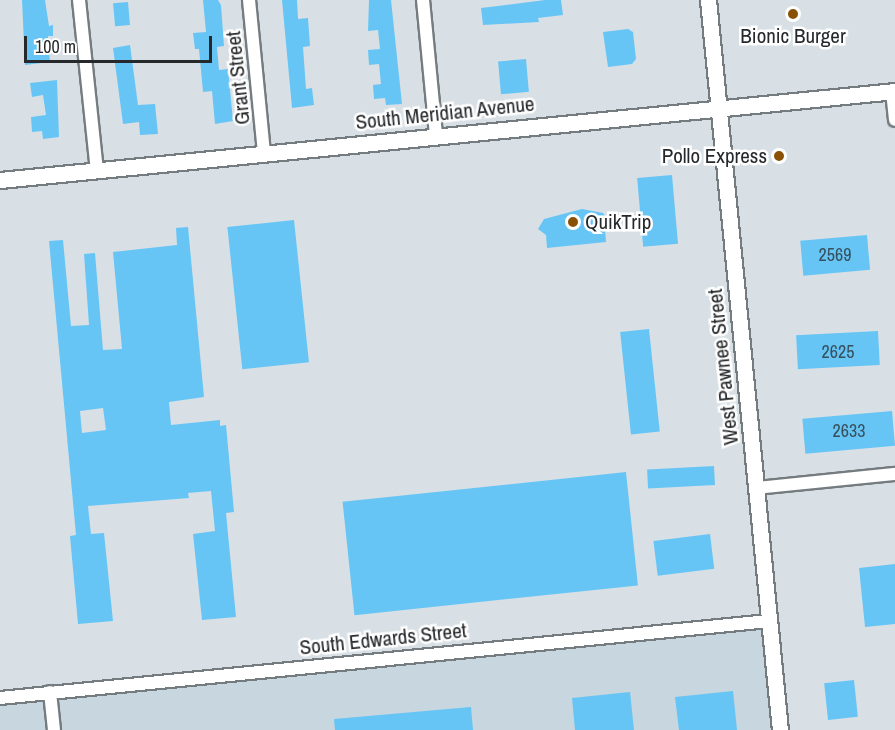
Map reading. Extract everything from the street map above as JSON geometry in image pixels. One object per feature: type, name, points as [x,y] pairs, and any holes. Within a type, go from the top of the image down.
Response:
[{"type":"main road","name":"West Pawnee Street","points":[[708,0],[780,730]]},
{"type":"main road","name":"South Meridian Avenue","points":[[0,180],[894,91]]},
{"type":"street","points":[[79,0],[97,170]]},
{"type":"street","name":"Grant Street","points":[[249,0],[264,153]]},
{"type":"street","points":[[423,0],[436,135]]},
{"type":"street","points":[[894,91],[895,120]]},
{"type":"street","points":[[756,488],[895,474]]},
{"type":"street","name":"South Edwards Street","points":[[0,698],[769,621]]},
{"type":"street","points":[[50,692],[54,730]]},
{"type":"shaded area","points":[[769,621],[779,730],[0,730],[0,697]]},
{"type":"building","points":[[22,0],[45,0],[49,26],[53,25],[53,36],[48,36],[50,62],[25,65]]},
{"type":"building","points":[[203,0],[218,0],[221,5],[224,46],[217,47],[219,70],[228,69],[233,121],[215,124],[212,91],[203,92],[199,49],[195,49],[193,33],[206,32]]},
{"type":"building","points":[[282,0],[297,0],[298,19],[308,18],[310,46],[303,47],[306,89],[312,88],[314,105],[292,108]]},
{"type":"building","points":[[369,0],[391,0],[402,104],[386,105],[385,98],[374,99],[373,85],[381,84],[379,64],[369,65],[368,50],[380,49],[378,30],[368,31]]},
{"type":"building","points":[[561,0],[563,15],[538,18],[539,22],[483,25],[481,8]]},
{"type":"building","points":[[128,2],[130,25],[115,26],[113,3]]},
{"type":"building","points":[[628,29],[633,32],[636,59],[632,64],[608,67],[603,32]]},
{"type":"building","points":[[130,45],[138,105],[155,104],[158,134],[140,135],[139,122],[123,124],[113,48]]},
{"type":"building","points":[[526,59],[529,92],[501,94],[498,61]]},
{"type":"building","points":[[57,80],[59,137],[43,139],[42,131],[32,132],[31,117],[46,115],[43,95],[32,97],[30,83]]},
{"type":"building","points":[[672,175],[678,244],[643,247],[637,178]]},
{"type":"building","points":[[582,209],[603,213],[610,222],[605,229],[606,242],[547,248],[546,235],[538,229],[544,219]]},
{"type":"building","points":[[294,220],[309,362],[242,369],[227,227]]},
{"type":"building","points":[[188,227],[204,397],[169,402],[171,425],[220,420],[220,426],[226,425],[234,512],[226,513],[236,617],[202,620],[193,534],[215,531],[211,491],[188,493],[189,498],[88,506],[91,534],[104,533],[113,621],[78,624],[70,536],[76,535],[49,241],[63,240],[71,326],[89,325],[84,254],[95,253],[103,350],[122,349],[113,252],[177,245],[176,228]],"holes":[[[103,408],[106,430],[82,433],[80,411]]]},
{"type":"building","points":[[867,235],[870,270],[803,276],[800,241]]},
{"type":"building","points":[[649,329],[660,431],[631,434],[620,332]]},
{"type":"building","points":[[878,331],[880,365],[798,369],[796,335]]},
{"type":"building","points":[[892,411],[895,446],[805,454],[802,419]]},
{"type":"building","points":[[714,466],[715,485],[648,488],[647,470]]},
{"type":"building","points":[[626,472],[638,585],[354,615],[343,502]]},
{"type":"building","points":[[710,534],[714,569],[658,576],[653,541]]},
{"type":"building","points":[[895,564],[895,624],[865,627],[859,568]]},
{"type":"building","points":[[854,680],[858,717],[828,720],[824,683]]},
{"type":"building","points":[[733,691],[737,730],[679,730],[675,697]]},
{"type":"building","points":[[630,692],[634,730],[575,730],[572,698]]},
{"type":"building","points":[[471,707],[473,730],[335,730],[334,719]]},
{"type":"place","name":"Bionic Burger","points":[[793,14]]},
{"type":"place","name":"Pollo Express","points":[[779,156]]},
{"type":"place","name":"QuikTrip","points":[[573,222]]}]
